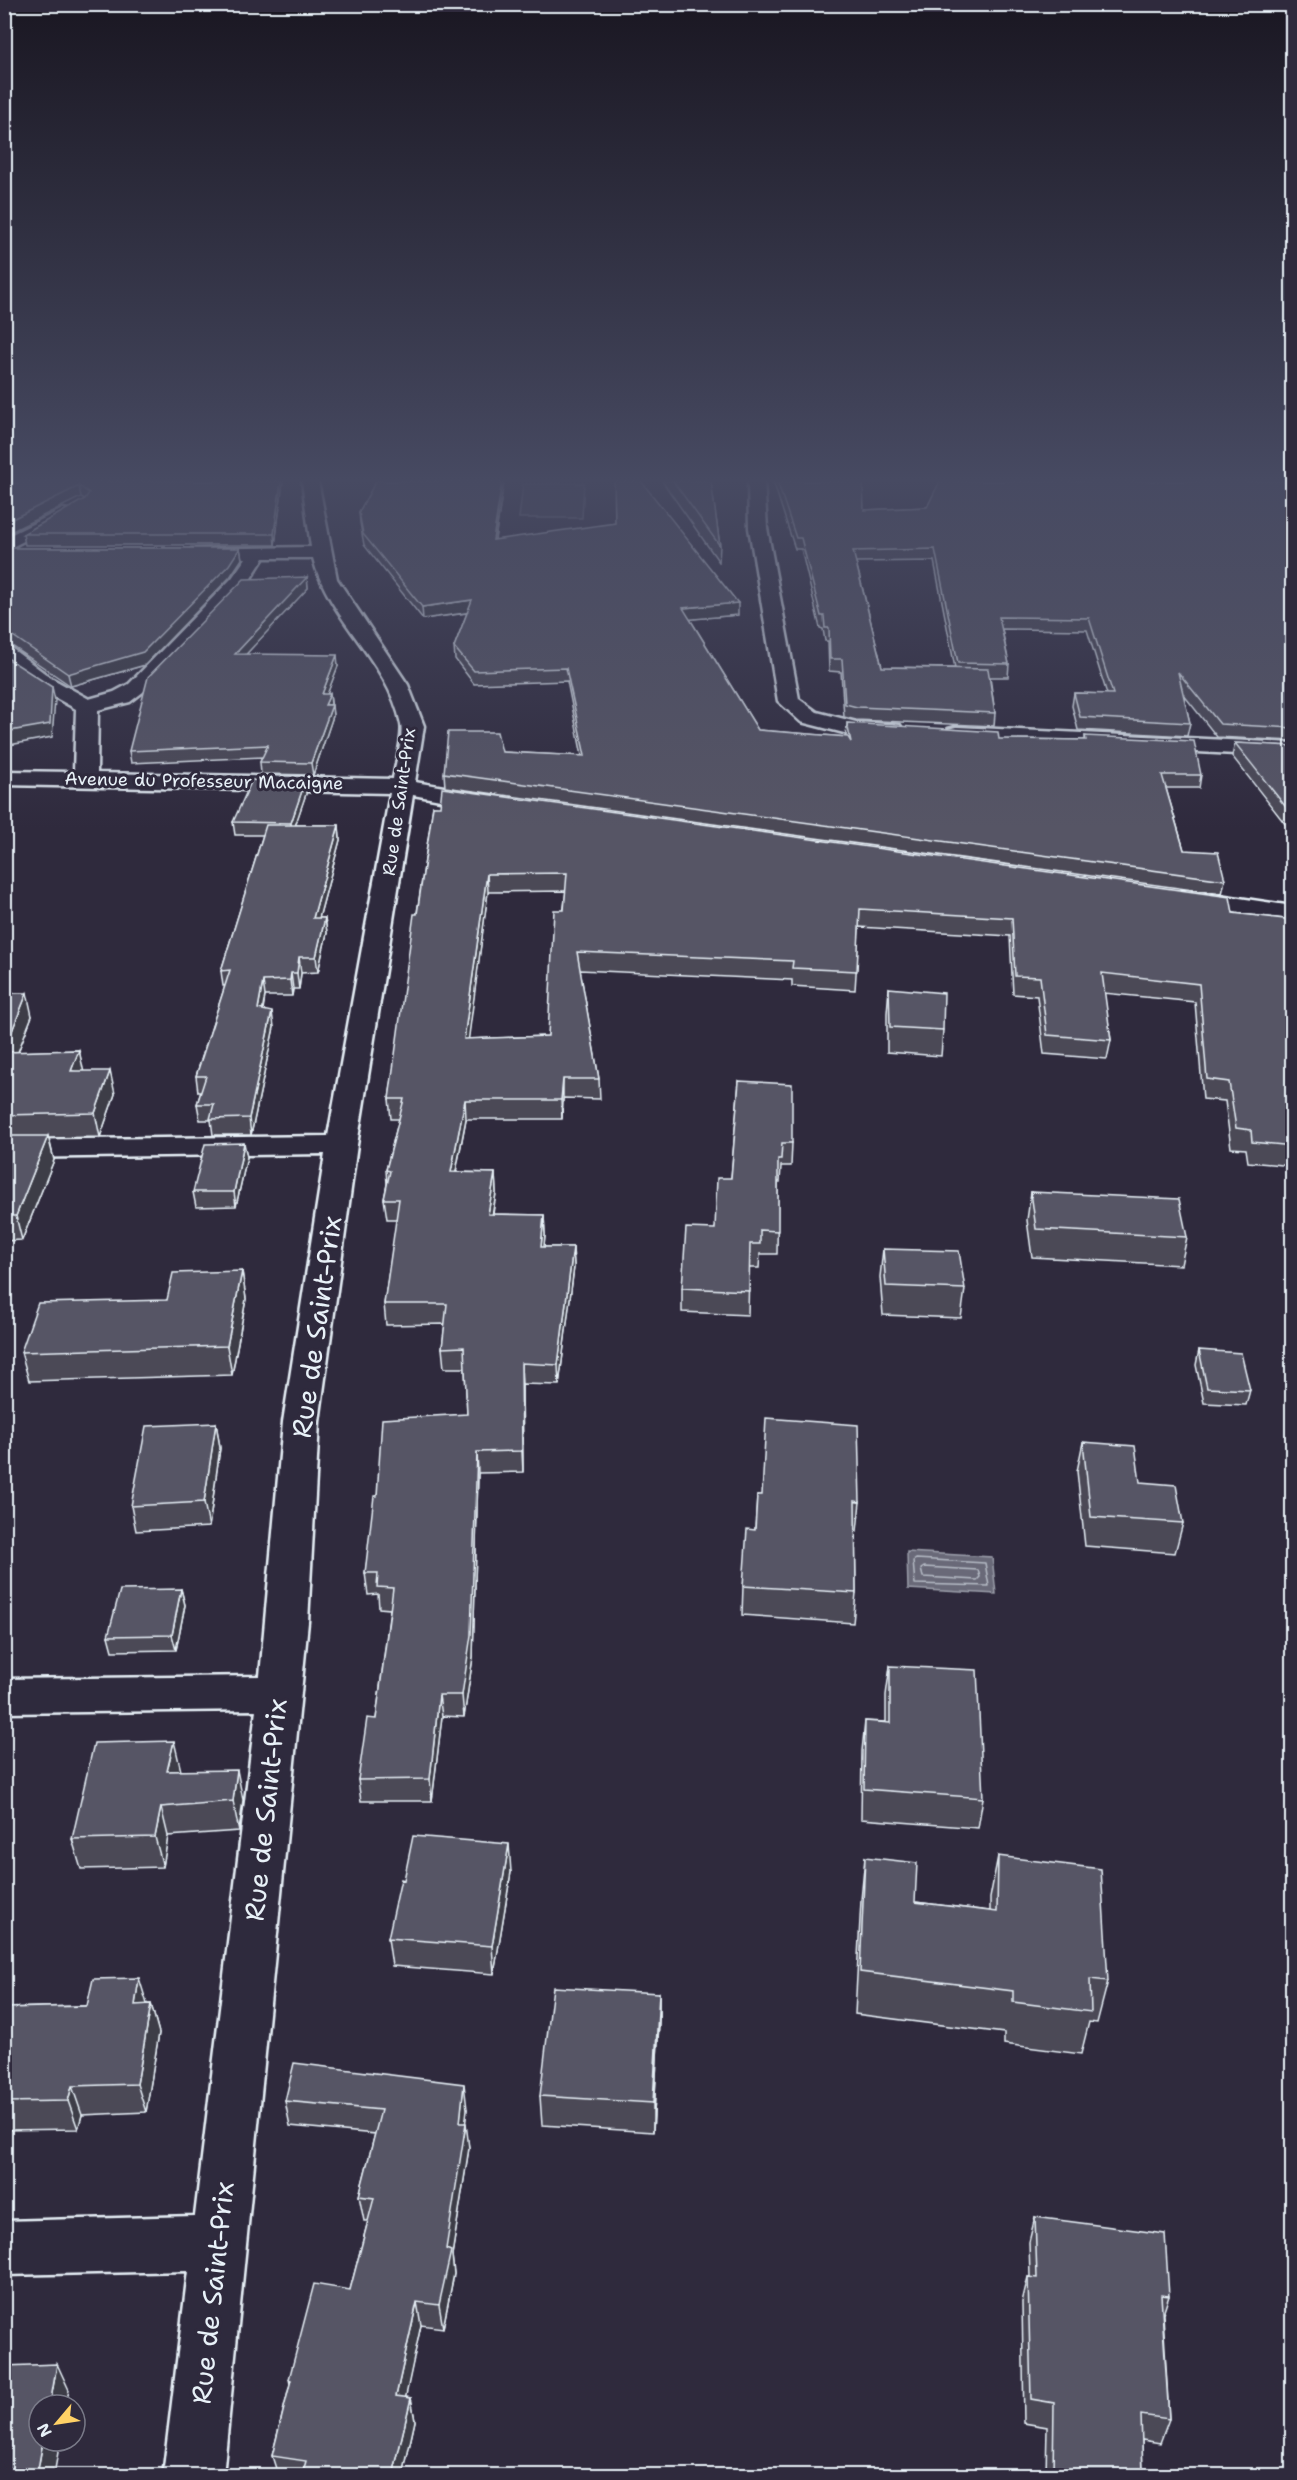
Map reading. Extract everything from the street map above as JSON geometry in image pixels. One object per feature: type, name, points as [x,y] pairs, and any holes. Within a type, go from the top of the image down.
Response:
[{"type":"street","points":[[4,652],[51,689],[87,706],[122,697],[136,688],[225,597]]},
{"type":"street","name":"Rue de Saint-Prix","points":[[193,2475],[287,1622],[301,1422],[342,1145],[413,726],[398,685],[340,597]]},
{"type":"street","points":[[770,597],[789,701],[809,717],[846,726],[912,732]]},
{"type":"street","points":[[85,778],[87,706]]},
{"type":"street","points":[[935,733],[1293,750]]},
{"type":"street","name":"Avenue du Professeur Macaigne","points":[[4,777],[403,786],[439,795],[505,804]]},
{"type":"street","points":[[1166,895],[1293,914]]},
{"type":"street","points":[[4,1149],[342,1145]]},
{"type":"street","points":[[4,1696],[279,1693]]},
{"type":"street","points":[[4,2248],[218,2242]]},
{"type":"water","points":[[907,1552],[992,1557],[996,1594],[908,1589]]},
{"type":"building","points":[[4,597],[198,597],[143,652],[68,674],[10,634],[4,633]]},
{"type":"building","points":[[227,597],[289,597],[235,654],[337,655],[322,694],[330,694],[325,705],[332,705],[311,763],[260,762],[268,745],[129,751],[148,677]]},
{"type":"building","points":[[414,597],[733,597],[738,603],[683,608],[758,730],[848,737],[851,742],[847,723],[998,732],[999,739],[1086,740],[1085,736],[1194,741],[1201,775],[1162,775],[1184,850],[1218,852],[1225,880],[444,773],[448,732],[497,732],[502,752],[585,756],[566,668],[474,671],[454,647],[472,600],[422,607]]},
{"type":"building","points":[[816,597],[864,597],[882,667],[988,669],[995,713],[857,707],[845,704],[842,659],[830,659],[829,628],[825,628],[824,616],[821,616]]},
{"type":"building","points":[[945,597],[1293,597],[1293,728],[1220,724],[1178,672],[1190,723],[1080,717],[1074,693],[1113,694],[1089,618],[999,617],[1009,664],[958,663]]},
{"type":"building","points":[[4,656],[52,687],[50,724],[4,732]]},
{"type":"building","points":[[1235,743],[1293,746],[1293,816]]},
{"type":"building","points":[[252,780],[305,782],[291,823],[233,822]]},
{"type":"building","points":[[442,788],[1230,897],[1233,913],[1293,920],[1293,1146],[1252,1142],[1251,1130],[1236,1128],[1229,1082],[1207,1079],[1199,984],[1102,973],[1111,1040],[1047,1035],[1040,977],[1015,976],[1012,918],[860,909],[857,971],[792,968],[793,961],[577,952],[599,1079],[563,1079],[561,1100],[465,1100],[451,1172],[495,1173],[488,1214],[544,1215],[541,1247],[573,1247],[558,1365],[521,1363],[522,1451],[477,1452],[471,1635],[462,1695],[439,1695],[430,1779],[358,1780],[367,1718],[376,1719],[393,1588],[377,1587],[378,1573],[365,1573],[374,1496],[377,1496],[382,1419],[467,1414],[464,1347],[442,1348],[447,1304],[384,1304],[399,1199],[384,1199],[390,1171],[386,1170],[404,1099],[389,1099],[414,914],[417,914],[433,806],[440,806]],"holes":[[[567,873],[564,910],[554,910],[548,1036],[464,1039],[487,874]]]},
{"type":"building","points":[[266,825],[339,825],[313,918],[325,918],[316,957],[299,957],[297,973],[291,973],[290,980],[263,981],[258,1009],[272,1012],[249,1118],[210,1119],[214,1104],[197,1104],[206,1076],[196,1076],[230,970],[221,971]]},
{"type":"building","points":[[889,988],[944,993],[943,1030],[890,1027]]},
{"type":"building","points":[[4,993],[27,993],[4,1051]]},
{"type":"building","points":[[79,1050],[71,1071],[110,1071],[95,1113],[4,1115],[4,1052]]},
{"type":"building","points":[[739,1081],[792,1084],[792,1143],[782,1143],[781,1159],[778,1159],[778,1231],[760,1230],[760,1244],[750,1244],[749,1291],[682,1288],[686,1228],[715,1229],[717,1178],[731,1178]]},
{"type":"building","points":[[4,1136],[48,1136],[16,1216],[4,1216]]},
{"type":"building","points":[[244,1143],[234,1192],[193,1192],[205,1144]]},
{"type":"building","points":[[1031,1192],[1179,1199],[1187,1237],[1036,1229]]},
{"type":"building","points":[[883,1249],[959,1251],[965,1289],[886,1286]]},
{"type":"building","points":[[242,1271],[227,1346],[21,1352],[38,1303],[167,1300],[173,1273]]},
{"type":"building","points":[[1199,1350],[1241,1353],[1250,1390],[1207,1388]]},
{"type":"building","points":[[766,1418],[858,1425],[860,1502],[855,1501],[856,1593],[743,1586],[747,1529],[755,1530],[757,1495],[762,1495]]},
{"type":"building","points":[[216,1423],[204,1502],[131,1506],[146,1426]]},
{"type":"building","points":[[1083,1442],[1135,1446],[1140,1482],[1176,1485],[1183,1523],[1091,1517]]},
{"type":"building","points":[[181,1589],[172,1635],[108,1636],[120,1590]]},
{"type":"building","points":[[890,1666],[977,1670],[983,1798],[864,1789],[865,1721],[890,1723]]},
{"type":"building","points":[[174,1741],[167,1771],[237,1770],[233,1801],[161,1807],[155,1837],[72,1839],[94,1743]]},
{"type":"building","points":[[413,1836],[509,1844],[492,1946],[388,1938]]},
{"type":"building","points":[[998,1856],[1101,1869],[1108,1981],[1090,1979],[1091,2012],[1013,2002],[1013,1991],[860,1972],[865,1857],[917,1863],[915,1902],[997,1912]]},
{"type":"building","points":[[139,1978],[135,2005],[151,2004],[137,2084],[72,2086],[68,2101],[4,2102],[4,2008],[87,2006],[93,1979]]},
{"type":"building","points":[[553,1987],[659,1993],[653,2103],[540,2096]]},
{"type":"building","points":[[294,2063],[464,2084],[460,2123],[466,2123],[446,2249],[451,2251],[439,2305],[417,2302],[396,2396],[411,2398],[393,2475],[302,2475],[306,2461],[272,2456],[314,2284],[350,2290],[374,2198],[359,2196],[381,2110],[285,2101]]},
{"type":"building","points":[[1035,2217],[1165,2234],[1169,2296],[1161,2295],[1169,2419],[1141,2415],[1143,2475],[1053,2475],[1054,2403],[1031,2399],[1028,2277],[1037,2278]]},
{"type":"building","points":[[57,2364],[52,2393],[27,2393],[27,2453],[41,2453],[37,2475],[4,2475],[4,2366]]}]
